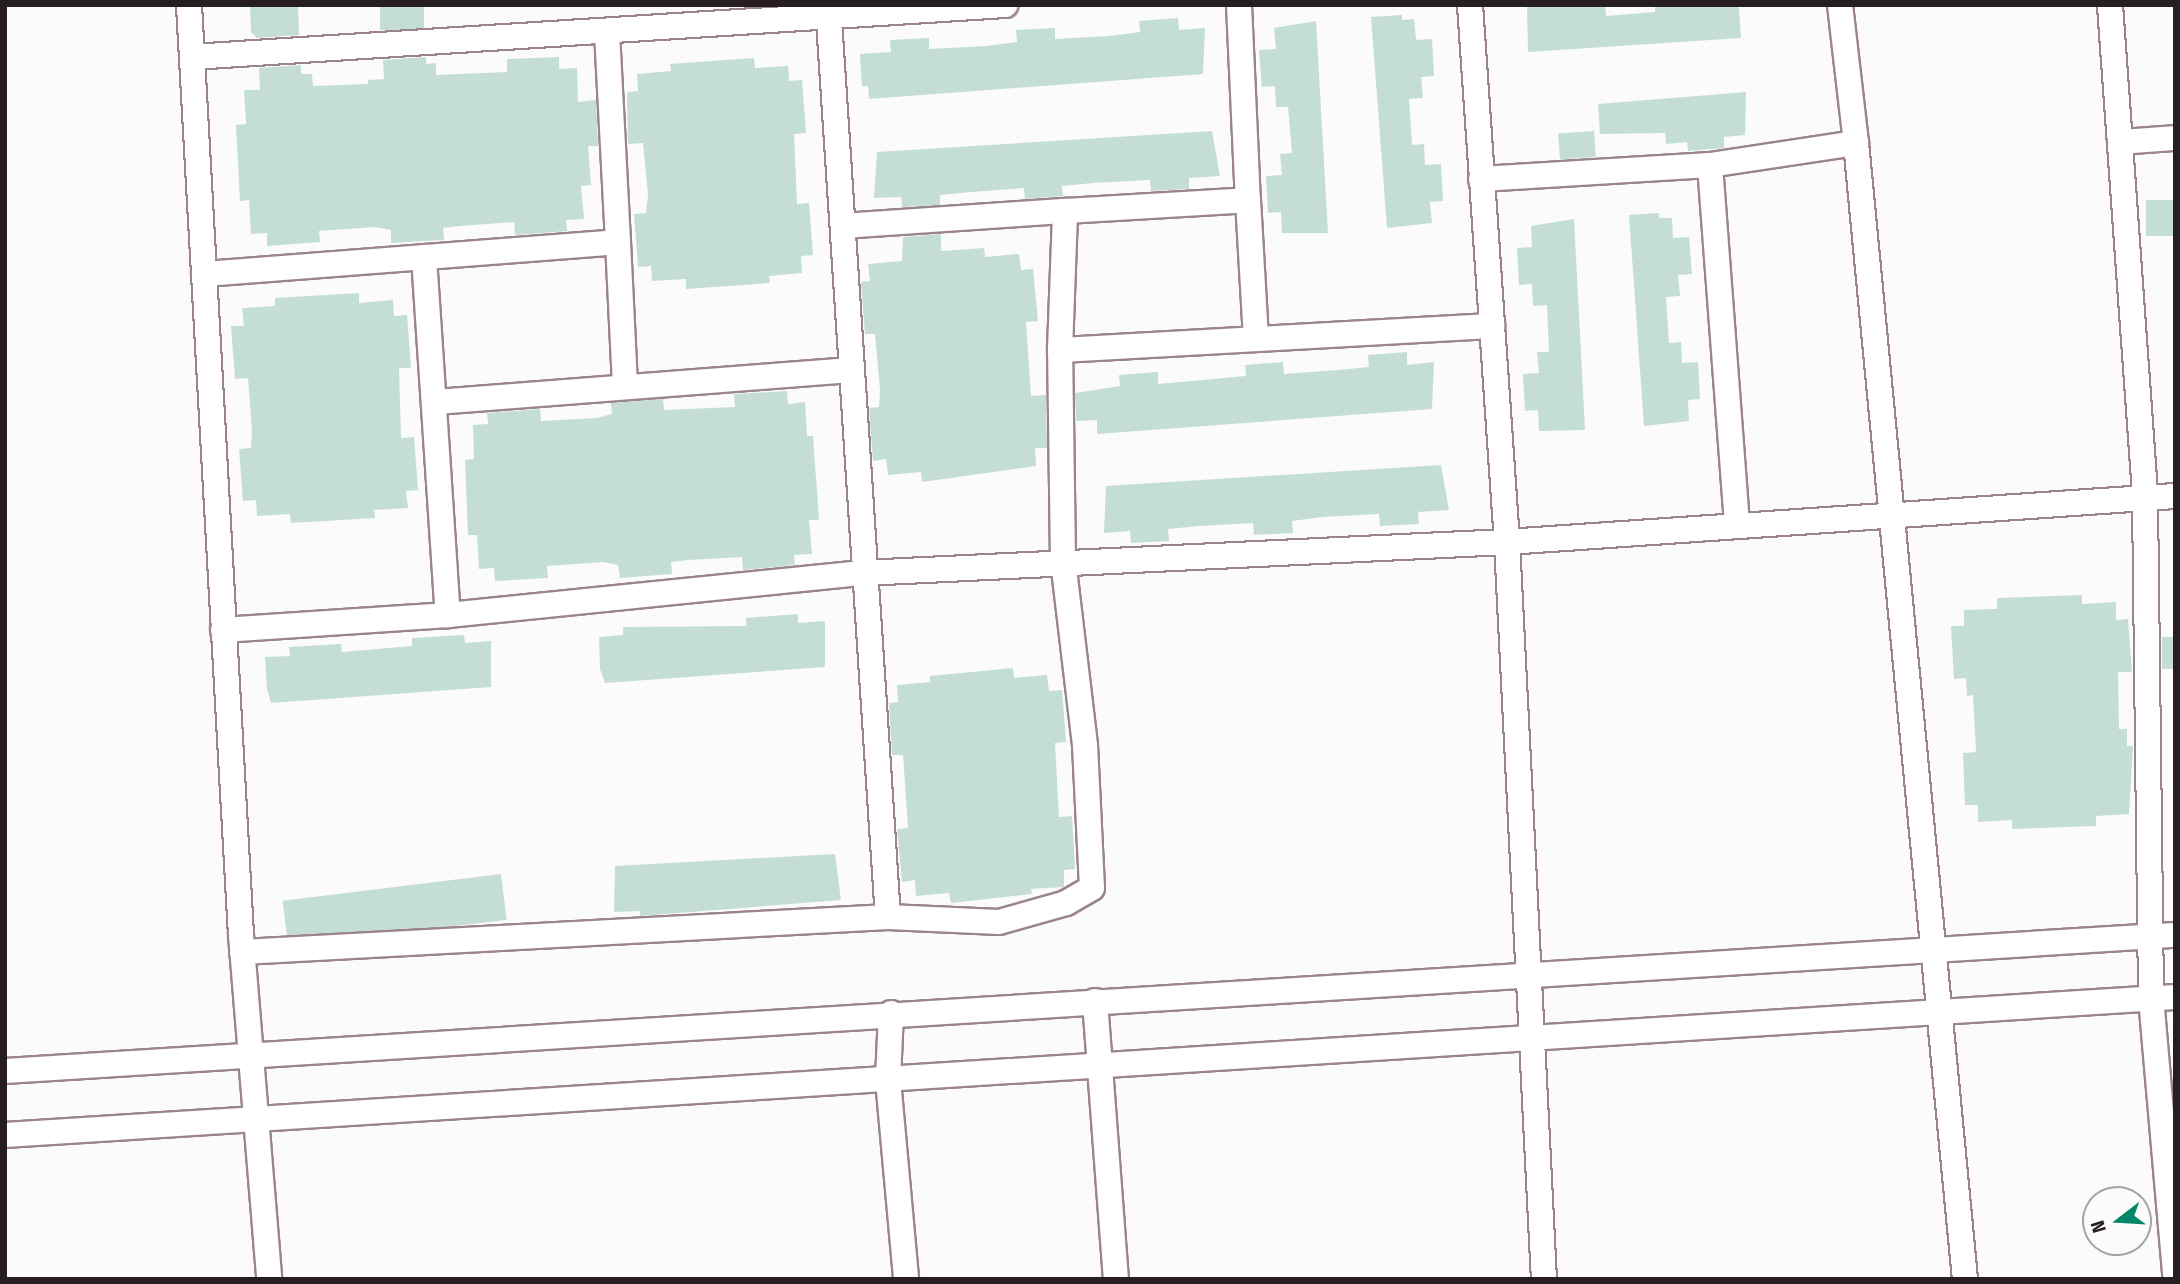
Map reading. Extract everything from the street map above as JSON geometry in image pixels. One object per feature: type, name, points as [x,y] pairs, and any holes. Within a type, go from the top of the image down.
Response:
[{"type":"street","points":[[190,5],[242,952],[269,1279]]},
{"type":"street","points":[[192,57],[607,31],[828,11],[1005,5]]},
{"type":"street","points":[[1238,5],[1256,338]]},
{"type":"street","points":[[1470,5],[1507,542],[1544,1279]]},
{"type":"street","points":[[1840,5],[1894,515],[1965,1279]]},
{"type":"street","points":[[2110,5],[2145,498],[2175,1274]]},
{"type":"street","points":[[828,11],[843,226],[849,370],[888,917]]},
{"type":"street","points":[[607,31],[625,387]]},
{"type":"street","points":[[2120,142],[2175,138]]},
{"type":"street","points":[[1482,179],[1710,165],[1856,143]]},
{"type":"street","points":[[1710,165],[1737,526]]},
{"type":"street","points":[[843,226],[1248,200]]},
{"type":"street","points":[[242,952],[888,917],[999,922],[1066,903],[1092,888],[1085,744],[1063,560],[1060,350],[1065,211]]},
{"type":"street","points":[[204,274],[618,242]]},
{"type":"street","points":[[424,257],[448,615]]},
{"type":"street","points":[[1060,350],[1492,326]]},
{"type":"street","points":[[435,402],[849,370]]},
{"type":"street","points":[[223,630],[448,615],[863,573],[1063,560],[1507,542],[2175,496]]},
{"type":"street","points":[[5,1071],[249,1052],[2162,936]]},
{"type":"street","points":[[5,1135],[254,1117],[888,1080],[1530,1035],[2163,998]]},
{"type":"street","points":[[1095,1001],[1116,1279]]},
{"type":"street","points":[[891,1013],[888,1080],[906,1279]]},
{"type":"building","points":[[250,5],[298,5],[299,35],[257,38],[251,32]]},
{"type":"building","points":[[380,5],[424,5],[424,30],[380,30]]},
{"type":"building","points":[[1605,5],[1606,16],[1655,12],[1655,5],[1734,5],[1739,8],[1741,38],[1528,52],[1527,6]]},
{"type":"building","points":[[1402,15],[1402,20],[1414,19],[1416,40],[1432,39],[1434,76],[1421,77],[1423,98],[1409,99],[1412,145],[1424,144],[1425,165],[1441,164],[1443,201],[1430,202],[1432,223],[1387,228],[1371,17]]},
{"type":"building","points":[[1178,18],[1179,30],[1205,28],[1203,74],[869,99],[868,86],[862,86],[860,54],[891,52],[890,40],[929,38],[929,49],[986,46],[1017,42],[1016,30],[1055,28],[1055,39],[1109,36],[1140,32],[1139,21]]},
{"type":"building","points":[[1316,21],[1328,233],[1282,233],[1281,212],[1268,213],[1266,176],[1282,175],[1280,154],[1292,153],[1288,107],[1276,107],[1275,86],[1262,87],[1259,50],[1276,49],[1274,28]]},
{"type":"building","points":[[426,57],[426,64],[436,63],[436,75],[507,72],[507,59],[559,57],[559,69],[577,68],[578,102],[596,100],[598,146],[588,146],[591,185],[581,186],[584,219],[566,220],[567,231],[515,235],[514,222],[443,228],[444,240],[391,243],[391,230],[375,227],[319,231],[320,242],[267,246],[267,233],[251,234],[249,200],[240,201],[236,125],[246,124],[244,90],[260,90],[259,68],[301,65],[301,74],[312,74],[313,86],[368,84],[368,80],[384,79],[383,60]]},
{"type":"building","points":[[754,58],[755,68],[788,66],[789,81],[802,80],[806,133],[794,134],[797,204],[809,203],[813,255],[801,256],[802,273],[769,276],[770,283],[686,289],[686,279],[652,281],[651,266],[638,267],[634,214],[646,213],[648,195],[643,143],[628,144],[627,92],[638,91],[637,74],[671,71],[670,64]]},
{"type":"building","points":[[1746,92],[1745,135],[1724,137],[1724,148],[1688,151],[1687,142],[1666,144],[1665,133],[1600,134],[1598,104]]},
{"type":"building","points":[[1212,131],[1220,176],[1189,178],[1189,189],[1151,191],[1150,180],[1062,186],[1063,196],[1025,199],[1024,188],[940,195],[940,205],[902,207],[901,197],[874,198],[877,152]]},
{"type":"building","points":[[1594,131],[1596,157],[1560,159],[1558,134]]},
{"type":"building","points":[[2146,200],[2175,200],[2175,236],[2146,236]]},
{"type":"building","points":[[1659,213],[1659,218],[1672,218],[1673,238],[1689,237],[1692,274],[1678,275],[1680,296],[1666,297],[1669,343],[1681,342],[1682,363],[1698,362],[1700,399],[1688,400],[1689,421],[1644,426],[1629,215]]},
{"type":"building","points":[[1574,219],[1585,430],[1539,431],[1538,410],[1525,411],[1523,374],[1539,373],[1537,352],[1549,352],[1547,305],[1533,306],[1532,284],[1519,285],[1517,248],[1532,247],[1531,226]]},
{"type":"building","points":[[941,234],[941,251],[984,248],[985,257],[1019,254],[1021,270],[1033,269],[1038,321],[1026,322],[1031,396],[1046,395],[1047,448],[1035,448],[1036,466],[922,482],[921,472],[888,475],[886,459],[873,461],[869,408],[879,407],[880,390],[875,334],[865,334],[861,282],[870,281],[868,264],[902,261],[903,237]]},
{"type":"building","points":[[359,293],[359,303],[393,300],[394,316],[407,315],[411,368],[399,368],[401,438],[414,437],[418,490],[406,491],[408,508],[374,510],[375,518],[291,523],[290,514],[257,516],[256,500],[243,501],[239,449],[251,448],[252,430],[248,378],[235,379],[231,326],[244,326],[242,308],[275,306],[275,298]]},
{"type":"building","points":[[1407,352],[1407,365],[1434,362],[1432,409],[1097,434],[1097,420],[1076,421],[1075,393],[1120,386],[1119,375],[1158,372],[1158,384],[1246,376],[1245,365],[1283,362],[1284,374],[1338,370],[1369,367],[1368,355]]},
{"type":"building","points":[[787,391],[788,404],[805,402],[807,436],[813,436],[819,520],[809,520],[812,554],[794,555],[795,565],[743,570],[742,557],[688,560],[671,562],[672,574],[620,578],[618,565],[603,562],[547,566],[548,578],[495,581],[494,568],[479,569],[477,535],[468,535],[465,460],[474,459],[473,425],[488,424],[487,413],[540,409],[541,421],[597,418],[612,414],[611,403],[663,399],[664,410],[735,407],[734,394]]},
{"type":"building","points":[[1441,465],[1449,510],[1418,512],[1419,524],[1380,526],[1379,514],[1292,521],[1293,533],[1254,535],[1253,523],[1199,526],[1168,529],[1169,541],[1131,543],[1130,531],[1104,533],[1106,486]]},
{"type":"building","points":[[2082,595],[2082,604],[2116,602],[2116,620],[2128,619],[2132,672],[2118,672],[2119,729],[2127,729],[2127,746],[2133,746],[2129,814],[2096,816],[2096,826],[2012,829],[2012,820],[1978,822],[1978,805],[1965,805],[1963,753],[1976,752],[1973,695],[1967,696],[1966,678],[1954,679],[1951,626],[1964,626],[1964,610],[1997,609],[1997,598]]},
{"type":"building","points":[[798,614],[798,623],[825,621],[825,667],[605,683],[600,669],[599,637],[623,635],[623,627],[746,626],[746,618]]},
{"type":"building","points":[[464,635],[465,643],[491,641],[491,687],[271,703],[267,689],[265,657],[290,656],[289,647],[341,644],[342,652],[412,646],[412,638]]},
{"type":"building","points":[[2162,637],[2175,637],[2175,669],[2162,669]]},
{"type":"building","points":[[1013,668],[1014,678],[1047,675],[1049,691],[1062,690],[1066,742],[1055,743],[1059,817],[1072,816],[1075,869],[1064,870],[1064,887],[1031,889],[1032,894],[951,903],[949,893],[916,896],[915,880],[902,882],[897,829],[908,828],[903,755],[892,755],[889,703],[898,702],[897,685],[930,682],[930,676]]},
{"type":"building","points":[[835,854],[841,900],[640,916],[640,911],[614,912],[615,866]]},
{"type":"building","points":[[501,874],[507,920],[288,946],[283,901]]}]
